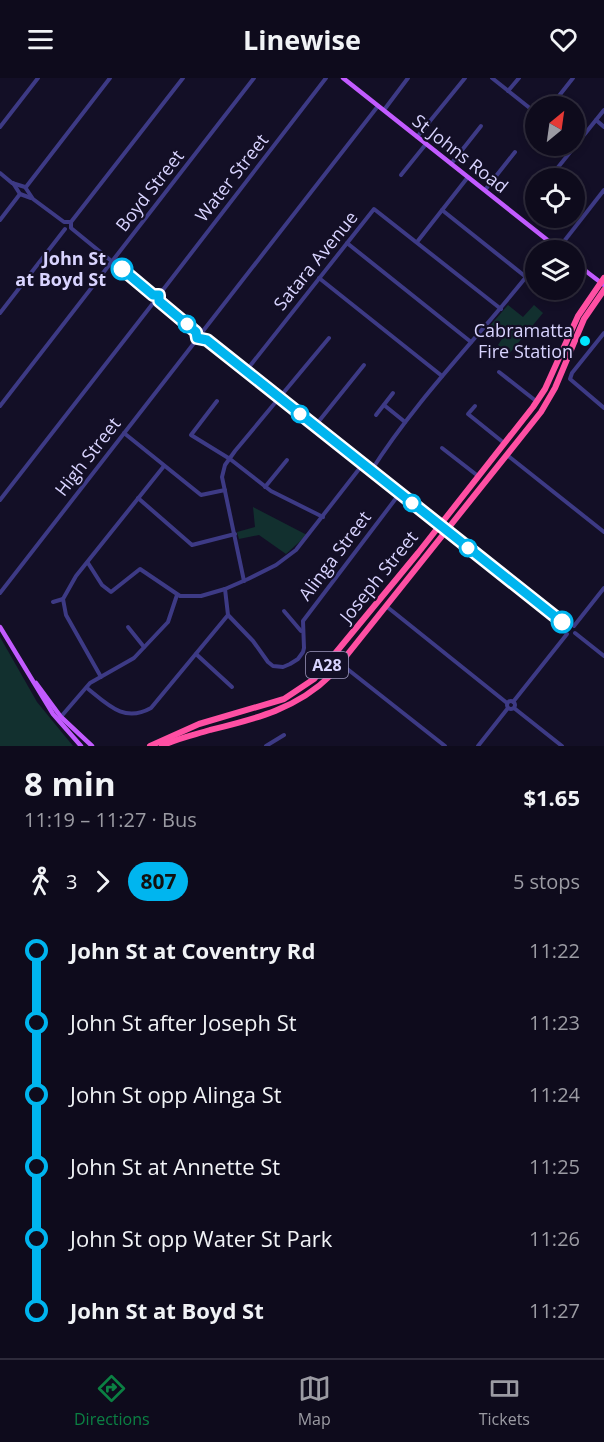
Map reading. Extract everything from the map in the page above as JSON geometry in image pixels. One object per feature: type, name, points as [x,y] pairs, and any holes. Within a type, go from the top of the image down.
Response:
[{"type":"highway","name":"Joseph Street","points":[[150,746],[199,724],[284,699],[308,684],[326,666],[537,402],[578,316],[603,282]]},
{"type":"highway","name":"Joseph Street","points":[[162,746],[184,737],[271,714],[312,693],[340,664],[549,400],[585,319],[604,290]]},
{"type":"main road","name":"St Johns Road","points":[[343,78],[547,240]]},
{"type":"main road","points":[[585,270],[603,282]]},
{"type":"main road","points":[[0,627],[59,719],[81,746]]},
{"type":"main road","points":[[59,719],[92,746]]},
{"type":"street","points":[[0,127],[38,78]]},
{"type":"street","points":[[0,220],[110,78]]},
{"type":"street","points":[[0,500],[159,295],[153,295],[72,228],[71,222],[183,78]]},
{"type":"street","name":"Boyd Street","points":[[0,406],[255,78]]},
{"type":"street","name":"Water Street","points":[[159,295],[326,78]]},
{"type":"street","points":[[350,83],[354,78]]},
{"type":"street","points":[[384,110],[408,78]]},
{"type":"street","points":[[417,137],[465,78]]},
{"type":"street","points":[[492,78],[525,104]]},
{"type":"street","points":[[508,91],[519,78]]},
{"type":"street","points":[[559,96],[573,78]]},
{"type":"street","points":[[200,338],[204,334],[202,331],[378,106]]},
{"type":"street","points":[[585,133],[604,110]]},
{"type":"street","points":[[596,120],[604,127]]},
{"type":"street","points":[[451,164],[481,126]]},
{"type":"street","points":[[401,175],[426,144]]},
{"type":"street","points":[[485,190],[515,152]]},
{"type":"street","points":[[557,168],[566,156]]},
{"type":"street","points":[[0,173],[64,222],[71,222]]},
{"type":"street","points":[[417,242],[468,177]]},
{"type":"street","points":[[566,240],[604,190]]},
{"type":"street","name":"Satara Avenue","points":[[246,371],[374,209],[501,309]]},
{"type":"street","points":[[442,210],[525,276]]},
{"type":"street","points":[[64,222],[65,230]]},
{"type":"street","points":[[0,313],[65,230],[72,228]]},
{"type":"street","points":[[347,243],[471,342]]},
{"type":"street","points":[[319,278],[442,376]]},
{"type":"street","points":[[371,471],[405,422],[525,278]]},
{"type":"street","points":[[153,295],[152,299],[196,332],[200,338],[246,371],[567,626],[574,626]]},
{"type":"street","points":[[196,332],[202,331]]},
{"type":"street","points":[[604,333],[572,373],[570,379],[604,408]]},
{"type":"street","name":"High Street","points":[[0,593],[200,338]]},
{"type":"street","points":[[244,581],[223,471],[230,459],[329,338]]},
{"type":"street","points":[[315,426],[364,364]]},
{"type":"street","points":[[499,372],[537,402]]},
{"type":"street","points":[[376,414],[393,393]]},
{"type":"street","points":[[217,401],[191,435],[230,459],[265,487],[323,517]]},
{"type":"street","points":[[384,405],[405,422]]},
{"type":"street","points":[[475,406],[468,414],[505,443]]},
{"type":"street","points":[[124,433],[201,495],[225,490]]},
{"type":"street","points":[[442,448],[479,476]]},
{"type":"street","points":[[507,455],[604,532]]},
{"type":"street","points":[[265,487],[287,460]]},
{"type":"street","points":[[88,563],[102,585],[111,592],[140,569],[177,595],[201,596],[225,590],[276,565],[290,555],[323,517],[363,464]]},
{"type":"street","points":[[101,677],[66,615],[63,600],[76,576],[164,466]]},
{"type":"street","name":"Alinga Street","points":[[228,615],[253,641],[268,663],[283,667],[298,659],[304,648],[303,621],[400,494]]},
{"type":"street","points":[[138,498],[192,545],[235,534]]},
{"type":"street","points":[[574,626],[604,588]]},
{"type":"street","points":[[87,688],[104,702],[124,713],[140,714],[151,708],[228,615],[225,590]]},
{"type":"street","points":[[59,719],[90,683],[134,658],[168,622],[177,595]]},
{"type":"street","points":[[53,602],[63,600]]},
{"type":"street","points":[[386,606],[562,746]]},
{"type":"street","points":[[284,611],[302,631]]},
{"type":"street","points":[[478,746],[567,634],[567,626]]},
{"type":"street","points":[[574,626],[575,633]]},
{"type":"street","points":[[128,627],[144,647]]},
{"type":"street","points":[[567,634],[575,633]]},
{"type":"street","points":[[575,633],[604,656]]},
{"type":"street","points":[[196,654],[232,687]]},
{"type":"street","points":[[340,664],[445,746]]},
{"type":"street","points":[[266,746],[284,735]]},
{"type":"green space","points":[[508,305],[523,317],[534,305],[543,313],[509,354],[498,345],[502,339],[488,328]]},
{"type":"green space","points":[[253,507],[307,535],[286,554],[259,535],[239,539],[237,532],[255,527]]},
{"type":"green space","points":[[0,637],[37,702],[73,746],[0,746]]},
{"type":"bus line","name":"807","points":[[122,269],[153,295],[159,295],[159,301],[196,332],[197,338],[207,340],[562,622]]},
{"type":"place","name":"John St at Boyd St","points":[[122,269]]},
{"type":"place","name":"Cabramatta Fire Station","points":[[585,341]]}]
